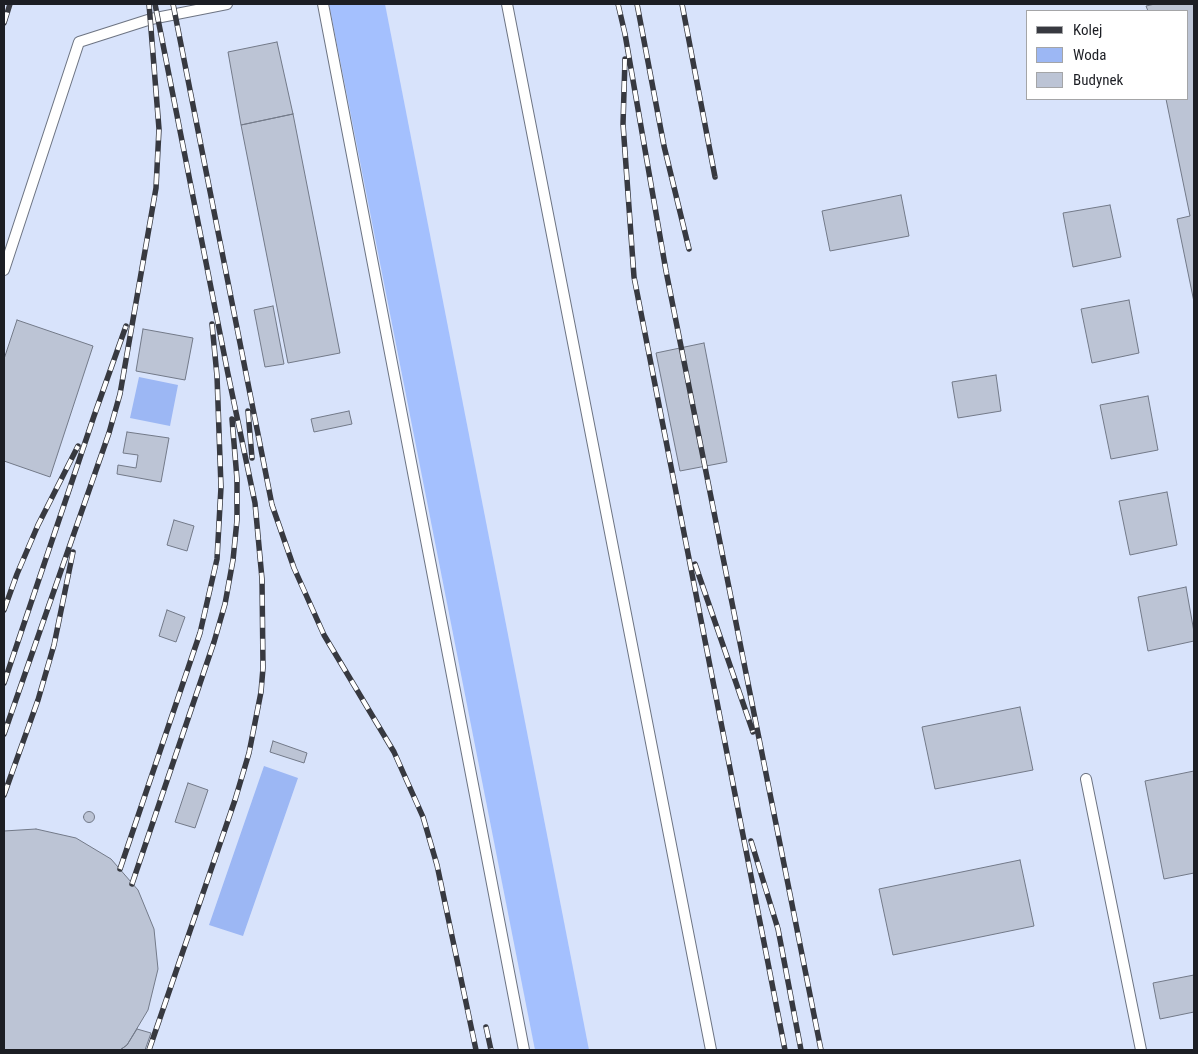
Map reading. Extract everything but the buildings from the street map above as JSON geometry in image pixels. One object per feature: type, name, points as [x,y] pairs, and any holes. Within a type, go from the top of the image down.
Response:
[{"type":"lane","points":[[4,270],[79,42],[151,19],[227,4]]},
{"type":"lane","points":[[323,4],[524,1050]]},
{"type":"lane","points":[[507,4],[711,1050]]},
{"type":"lane","points":[[1086,779],[1141,1050]]},
{"type":"shaded area","points":[[4,4],[1194,4],[1194,1050],[4,1050]]},
{"type":"shaded area","points":[[329,4],[385,4],[589,1050],[535,1050]]},
{"type":"water","points":[[139,377],[178,385],[170,426],[130,418]]},
{"type":"water","points":[[264,766],[298,778],[243,936],[209,925]]},
{"type":"railway","points":[[4,23],[10,4]]},
{"type":"railway","points":[[4,734],[109,433],[120,394],[156,188],[159,129],[149,4]]},
{"type":"railway","points":[[149,1050],[235,800],[249,753],[261,692],[263,668],[262,579],[255,503],[155,4]]},
{"type":"railway","points":[[173,4],[272,505],[294,568],[324,635],[394,752],[423,817],[437,865],[476,1050]]},
{"type":"railway","points":[[618,4],[625,34],[666,271],[821,1050]]},
{"type":"railway","points":[[637,4],[664,146],[689,249]]},
{"type":"railway","points":[[682,4],[715,177]]},
{"type":"railway","points":[[625,59],[623,124],[634,277],[785,1050]]},
{"type":"railway","points":[[120,869],[200,633],[217,559],[221,487],[217,376],[212,324]]},
{"type":"railway","points":[[4,683],[126,326]]},
{"type":"railway","points":[[248,411],[252,458]]},
{"type":"railway","points":[[132,884],[214,642],[225,604],[233,560],[237,520],[237,479],[232,419]]},
{"type":"railway","points":[[4,610],[38,525],[78,446]]},
{"type":"railway","points":[[4,795],[38,700],[54,645],[73,552]]},
{"type":"railway","points":[[695,564],[753,732]]},
{"type":"railway","points":[[751,841],[778,929],[801,1050]]},
{"type":"railway","points":[[486,1027],[491,1050]]}]
